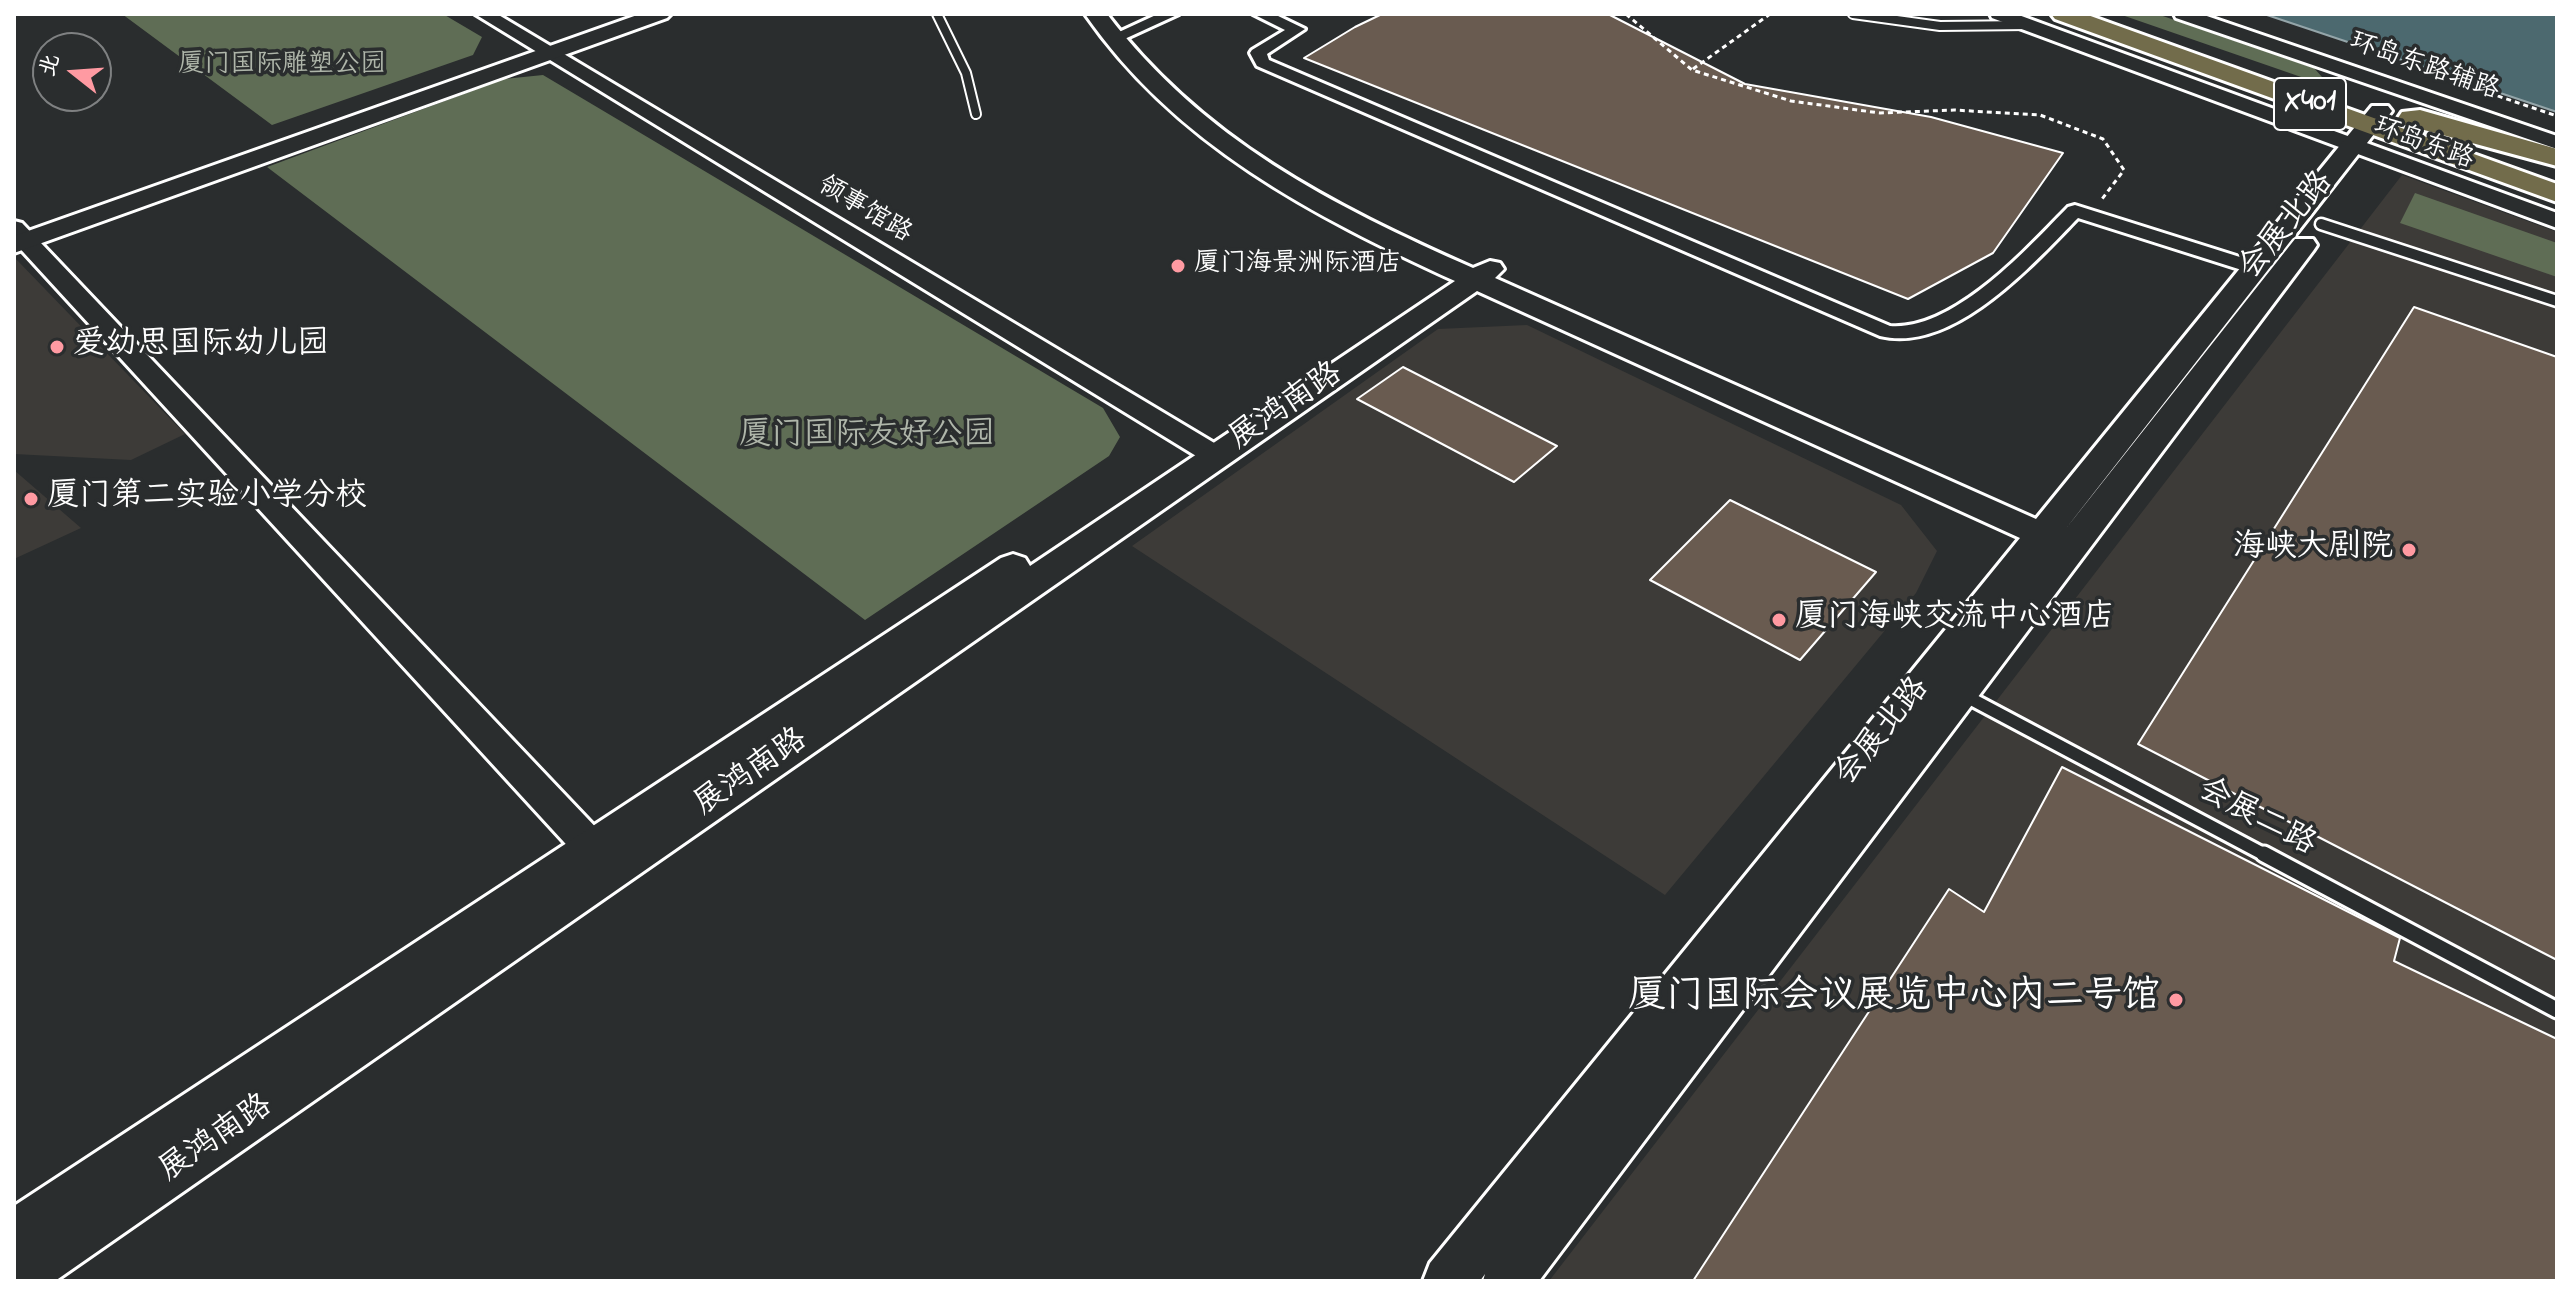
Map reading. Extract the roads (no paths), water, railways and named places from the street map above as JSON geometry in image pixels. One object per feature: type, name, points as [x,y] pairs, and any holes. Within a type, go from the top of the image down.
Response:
[{"type":"main road","points":[[542,50],[626,14]]},
{"type":"main road","points":[[17,235],[542,50],[660,14]]},
{"type":"main road","name":"环岛东路","points":[[2063,14],[2379,131],[2447,144],[2557,173]]},
{"type":"main road","name":"环岛东路","points":[[2103,14],[2379,131]]},
{"type":"main road","points":[[1112,22],[1164,97],[1249,163],[1351,222],[1472,269],[2063,534]]},
{"type":"main road","points":[[2379,131],[2420,118],[2557,158]]},
{"type":"main road","name":"会展北路","points":[[1508,1281],[1945,685],[2063,534],[2321,224],[2379,131]]},
{"type":"main road","name":"会展北路","points":[[2063,534],[2255,268],[2379,131]]},
{"type":"main road","name":"环岛东路","points":[[2447,144],[2557,194]]},
{"type":"main road","name":"展鸿南路","points":[[14,1279],[602,859],[1472,269]]},
{"type":"main road","name":"会展北路","points":[[1448,1281],[1945,685]]},
{"type":"main road","name":"展鸿南路","points":[[14,1235],[602,859]]},
{"type":"street","name":"领事馆路","points":[[484,14],[1205,450]]},
{"type":"street","points":[[1112,22],[1171,14]]},
{"type":"street","points":[[1261,14],[1297,29],[1258,53],[1263,63],[1887,332],[1914,333],[1949,318],[2019,267],[2075,211],[2255,268]]},
{"type":"street","points":[[1999,14],[2379,131],[2557,221]]},
{"type":"street","name":"环岛东路辅路","points":[[2183,14],[2557,143]]},
{"type":"street","points":[[17,235],[602,859]]},
{"type":"lane","points":[[937,14],[966,73],[976,114]]},
{"type":"lane","points":[[1853,14],[1896,24],[2029,25]]},
{"type":"lane","points":[[2321,224],[2557,301]]},
{"type":"lane","name":"会展二路","points":[[1945,685],[2557,1010]]},
{"type":"water","points":[[2264,14],[2557,14],[2557,112]]},
{"type":"place","name":"厦门海景洲际酒店","points":[[1178,266]]},
{"type":"place","name":"爱幼思国际幼儿园","points":[[57,347]]},
{"type":"place","name":"厦门第二实验小学分校","points":[[31,499]]},
{"type":"place","name":"海峡大剧院","points":[[2409,550]]},
{"type":"place","name":"厦门海峡交流中心酒店","points":[[1779,620]]},
{"type":"place","name":"厦门国际会议展览中心内二号馆","points":[[2176,1000]]},
{"type":"park label","name":"厦门国际雕塑公园","points":[[282,67]]},
{"type":"park label","name":"厦门国际友好公园","points":[[867,438]]}]
